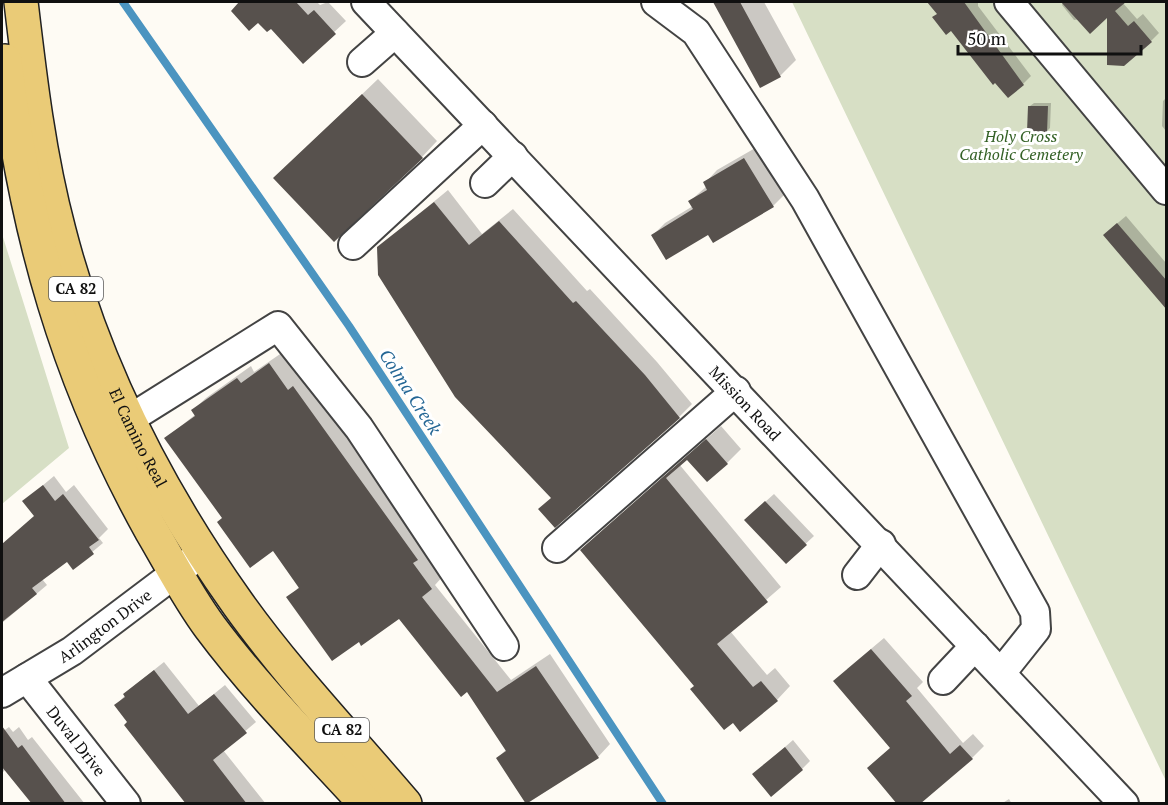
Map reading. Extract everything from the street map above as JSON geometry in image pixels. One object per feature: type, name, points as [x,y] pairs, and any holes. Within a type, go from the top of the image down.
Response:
[{"type":"main road","name":"El Camino Real","points":[[21,2],[33,99],[59,231],[100,360],[128,420],[178,514],[203,552],[279,657],[405,804]]},
{"type":"main road","name":"El Camino Real","points":[[2,30],[23,178],[54,305],[76,372],[109,451],[176,574],[209,626],[250,678],[366,804]]},
{"type":"street","points":[[656,2],[696,32],[805,199],[1035,612],[1036,630],[1001,673]]},
{"type":"street","points":[[1009,2],[1167,190]]},
{"type":"street","name":"Mission Road","points":[[369,3],[1124,804]]},
{"type":"street","points":[[362,62],[395,33]]},
{"type":"street","points":[[353,245],[483,125]]},
{"type":"street","points":[[485,183],[513,156]]},
{"type":"street","points":[[128,420],[278,326],[359,428],[504,646]]},
{"type":"street","points":[[557,548],[736,391]]},
{"type":"street","points":[[857,575],[881,544]]},
{"type":"street","name":"Arlington Drive","points":[[2,693],[72,651],[203,552]]},
{"type":"street","points":[[943,680],[975,646]]},
{"type":"street","name":"Duval Drive","points":[[27,678],[126,804]]},
{"type":"green space","name":"Holy Cross Catholic Cemetery","points":[[792,2],[1166,2],[1166,781]]},
{"type":"green space","points":[[2,234],[69,448],[2,504]]},
{"type":"building","points":[[239,2],[296,2],[308,15],[314,10],[336,34],[303,64],[271,29],[267,32],[258,23],[249,31],[231,11]]},
{"type":"building","points":[[713,2],[740,2],[781,77],[760,88]]},
{"type":"building","points":[[927,2],[964,2],[1024,85],[1008,98],[995,83],[993,85],[951,31],[946,35],[932,17],[937,14]]},
{"type":"building","points":[[1061,2],[1126,2],[1115,11],[1128,26],[1134,21],[1152,42],[1124,66],[1107,65],[1107,18],[1090,34]]},
{"type":"building","points":[[362,94],[423,158],[334,242],[273,178]]},
{"type":"building","points":[[1028,106],[1048,106],[1047,133],[1027,132]]},
{"type":"building","points":[[744,158],[774,207],[713,243],[708,235],[666,260],[651,235],[693,209],[688,201],[707,190],[703,182]]},
{"type":"building","points":[[434,202],[469,245],[499,221],[573,303],[576,301],[645,375],[680,418],[555,528],[538,509],[551,498],[455,397],[378,275],[377,247]]},
{"type":"building","points":[[1117,223],[1167,281],[1167,310],[1103,235]]},
{"type":"building","points":[[269,363],[288,390],[293,386],[418,560],[413,563],[432,589],[422,597],[497,692],[536,666],[599,758],[526,804],[496,758],[506,751],[467,692],[461,697],[399,619],[361,646],[359,642],[332,661],[286,597],[299,588],[273,551],[250,568],[217,522],[222,518],[164,438],[195,416],[191,410],[237,378],[241,383]]},
{"type":"building","points":[[706,439],[728,464],[707,482],[687,460],[666,478],[768,602],[717,644],[753,687],[761,681],[778,701],[740,732],[733,723],[724,730],[690,689],[694,686],[580,550]]},
{"type":"building","points":[[43,485],[55,501],[63,494],[99,540],[89,547],[94,554],[73,570],[67,562],[32,588],[37,594],[2,622],[2,544],[34,516],[22,501]]},
{"type":"building","points":[[765,501],[807,545],[786,564],[744,520]]},
{"type":"building","points":[[871,649],[912,696],[906,701],[950,754],[960,745],[973,759],[920,804],[897,804],[867,768],[890,748],[833,681]]},
{"type":"building","points":[[154,670],[188,714],[214,694],[247,733],[213,760],[247,804],[186,804],[124,725],[127,722],[114,705],[125,697],[123,694]]},
{"type":"building","points":[[2,726],[18,748],[22,745],[66,804],[32,804],[2,767]]},
{"type":"building","points":[[785,747],[803,770],[771,797],[752,774]]},
{"type":"waterway","name":"Colma Creek","points":[[123,2],[349,326],[663,804]]}]
